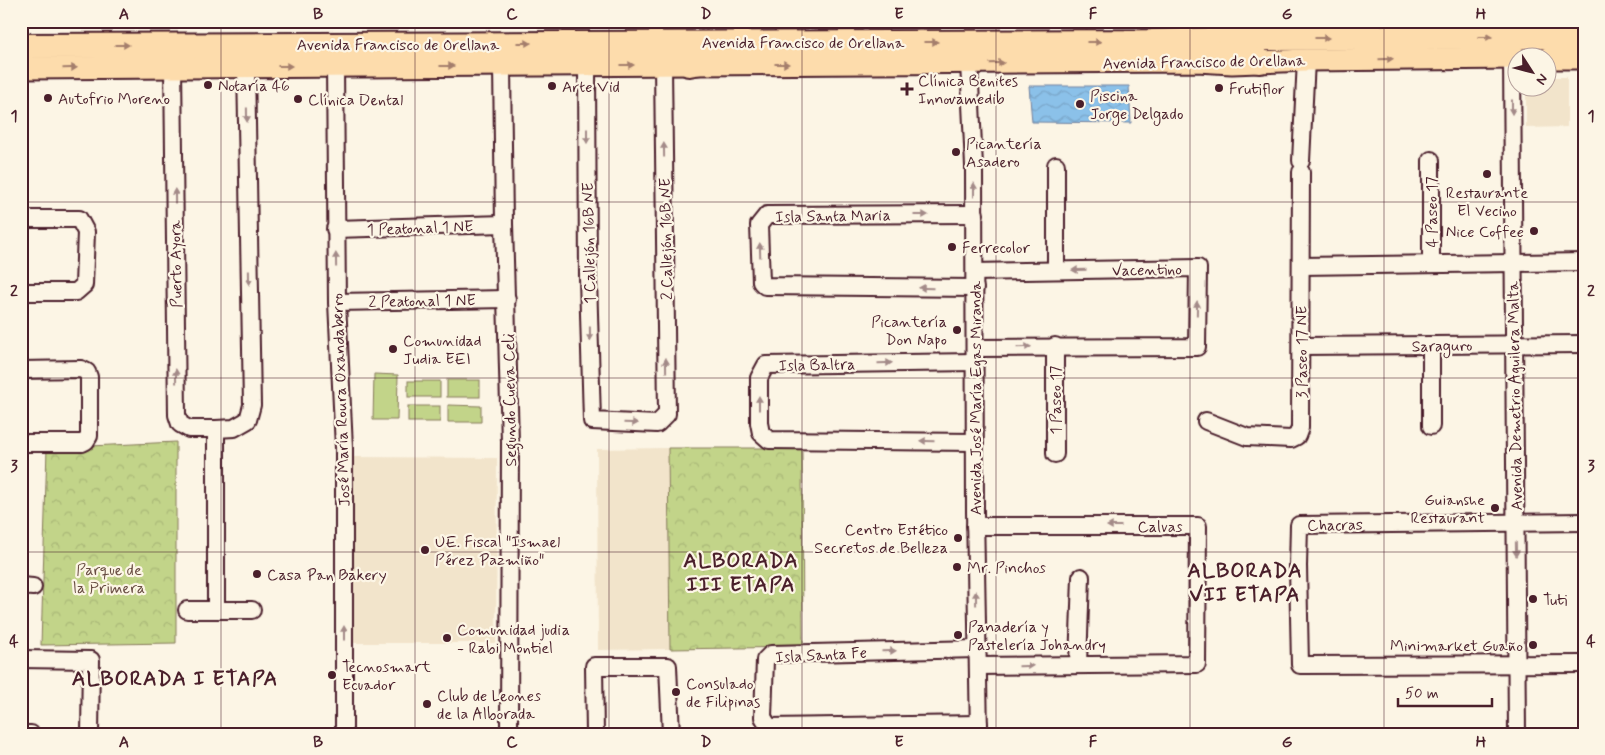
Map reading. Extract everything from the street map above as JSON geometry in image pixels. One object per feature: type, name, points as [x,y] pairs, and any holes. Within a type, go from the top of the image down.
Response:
[{"type":"highway","name":"Avenida Francisco de Orellana","points":[[21,46],[1151,42],[1274,38],[1584,36]]},
{"type":"highway","points":[[689,64],[818,42]]},
{"type":"highway","points":[[1151,42],[1260,61]]},
{"type":"main road","name":"Avenida Francisco de Orellana","points":[[21,61],[32,68],[1508,58]]},
{"type":"main road","points":[[1558,58],[1584,58]]},
{"type":"street","name":"3 Paseo 17 NE","points":[[1206,421],[1247,437],[1290,439],[1297,436],[1300,428],[1301,167],[1306,60]]},
{"type":"street","name":"Avenida José María Egas Miranda","points":[[969,63],[974,166],[975,526],[979,729]]},
{"type":"street","name":"1 Callejón 16B NE","points":[[587,65],[588,268],[592,421]]},
{"type":"street","name":"2 Callejón 16B NE","points":[[592,421],[658,424],[667,414],[663,65]]},
{"type":"street","name":"Puerto Ayora","points":[[174,66],[177,415],[180,424],[189,429],[216,429],[234,428],[248,420],[252,405],[246,66]]},
{"type":"street","name":"José María Roura Oxandaberro","points":[[335,66],[337,302],[344,448],[344,734]]},
{"type":"street","name":"Segundo Cueva Celi","points":[[502,66],[510,442],[509,734]]},
{"type":"street","name":"Avenida Demetrio Aguilera Malta","points":[[1515,98],[1513,263],[1517,734]]},
{"type":"street","name":"4 Paseo 17","points":[[1431,160],[1431,263]]},
{"type":"street","points":[[1056,165],[1056,270]]},
{"type":"street","name":"Isla Santa Maria","points":[[974,214],[767,215],[759,225],[761,282],[765,286],[975,280]]},
{"type":"street","points":[[21,219],[79,219],[86,232],[84,285],[76,292],[21,292]]},
{"type":"street","name":"1 Peatonal 1 NE","points":[[336,230],[504,224]]},
{"type":"street","points":[[1301,266],[1584,262]]},
{"type":"street","name":"Vacentino","points":[[975,280],[1056,270],[1198,268],[1197,347],[1055,346],[975,355]]},
{"type":"street","name":"2 Peatonal 1 NE","points":[[337,302],[507,299]]},
{"type":"street","name":"Saraguro","points":[[1300,346],[1584,344]]},
{"type":"street","points":[[1431,426],[1432,345]]},
{"type":"street","name":"1 Paseo 17","points":[[1054,454],[1055,346]]},
{"type":"street","name":"Isla Baltra","points":[[975,355],[766,365],[759,378],[759,423],[762,433],[769,440],[975,442]]},
{"type":"street","points":[[21,370],[81,370],[87,372],[89,387],[89,436],[86,441],[21,443]]},
{"type":"street","points":[[216,429],[216,609]]},
{"type":"street","name":"Chacras","points":[[1584,522],[1300,525],[1298,566],[1300,665],[1584,664]]},
{"type":"street","name":"Calvas","points":[[975,526],[1198,526],[1197,664],[978,666]]},
{"type":"street","points":[[1078,664],[1082,577]]},
{"type":"street","points":[[187,610],[252,610]]},
{"type":"street","name":"Isla Santa Fe","points":[[977,649],[770,654],[765,660],[763,717],[769,727],[979,729]]},
{"type":"street","points":[[21,659],[91,660],[90,734]]},
{"type":"street","points":[[595,734],[594,666],[668,666],[671,734]]},
{"type":"street","points":[[21,734],[31,734]]},
{"type":"shaded area","points":[[1558,77],[1567,77],[1567,127],[1526,128],[1526,98],[1558,98]]},
{"type":"shaded area","points":[[668,448],[670,649],[598,650],[597,449]]},
{"type":"shaded area","name":"UE. Fiscal \"Ismael Pérez Pazmiño\"","points":[[354,457],[497,458],[496,643],[353,643]]},
{"type":"green space","points":[[374,374],[398,375],[397,420],[373,420]]},
{"type":"green space","points":[[447,380],[480,380],[480,397],[447,397]]},
{"type":"green space","points":[[408,381],[440,381],[440,397],[408,397]]},
{"type":"green space","points":[[448,405],[481,406],[481,422],[448,422]]},
{"type":"green space","points":[[408,406],[440,406],[440,422],[408,422]]},
{"type":"green space","name":"Parque de la Primera","points":[[176,442],[176,643],[41,645],[47,448]]},
{"type":"green space","points":[[668,448],[802,448],[803,647],[670,649]]},
{"type":"water","name":"Piscina Jorge Delgado","points":[[1029,86],[1129,86],[1131,123],[1032,122]]},
{"type":"place","name":"Notaría 46","points":[[208,85]]},
{"type":"place","name":"Arte Vid","points":[[552,86]]},
{"type":"place","name":"Frutiflor","points":[[1219,88]]},
{"type":"place","name":"Clínica Benites Innovamedib","points":[[907,89]]},
{"type":"place","name":"Autofrio Moreno","points":[[48,98]]},
{"type":"place","name":"Clínica Dental","points":[[298,99]]},
{"type":"place","name":"Piscina Jorge Delgado","points":[[1080,104]]},
{"type":"place","name":"Picantería Asadero","points":[[956,152]]},
{"type":"place","name":"Restaurante El Vecino","points":[[1487,174]]},
{"type":"place","name":"Nice Coffee","points":[[1534,231]]},
{"type":"place","name":"Ferrecolor","points":[[952,247]]},
{"type":"place","name":"Picantería Don Napo","points":[[957,330]]},
{"type":"place","name":"Comunidad Judia EEI","points":[[393,349]]},
{"type":"place","name":"Guianshe Restaurant","points":[[1495,508]]},
{"type":"place","name":"Centro Estético Secretos de Belleza","points":[[958,538]]},
{"type":"place","name":"UE. Fiscal \"Ismael Pérez Pazmiño\"","points":[[425,550]]},
{"type":"place","name":"Mr. Pinchos","points":[[957,567]]},
{"type":"place","name":"Casa Pan Bakery","points":[[257,574]]},
{"type":"place","name":"Tuti","points":[[1533,599]]},
{"type":"place","name":"Panadería y Pastelería Johandry","points":[[958,635]]},
{"type":"place","name":"Comunidad judia - Rabi Montiel","points":[[447,638]]},
{"type":"place","name":"Minimarket Guaño","points":[[1533,645]]},
{"type":"place","name":"Tecnosmart Ecuador","points":[[332,675]]},
{"type":"place","name":"Consulado de Filipinas","points":[[676,692]]},
{"type":"place","name":"Club de Leones de la Alborada","points":[[427,704]]},
{"type":"district","name":"ALBORADA III ETAPA","points":[[741,572]]},
{"type":"district","name":"ALBORADA VII ETAPA","points":[[1245,582]]},
{"type":"district","name":"ALBORADA I ETAPA","points":[[175,678]]}]
